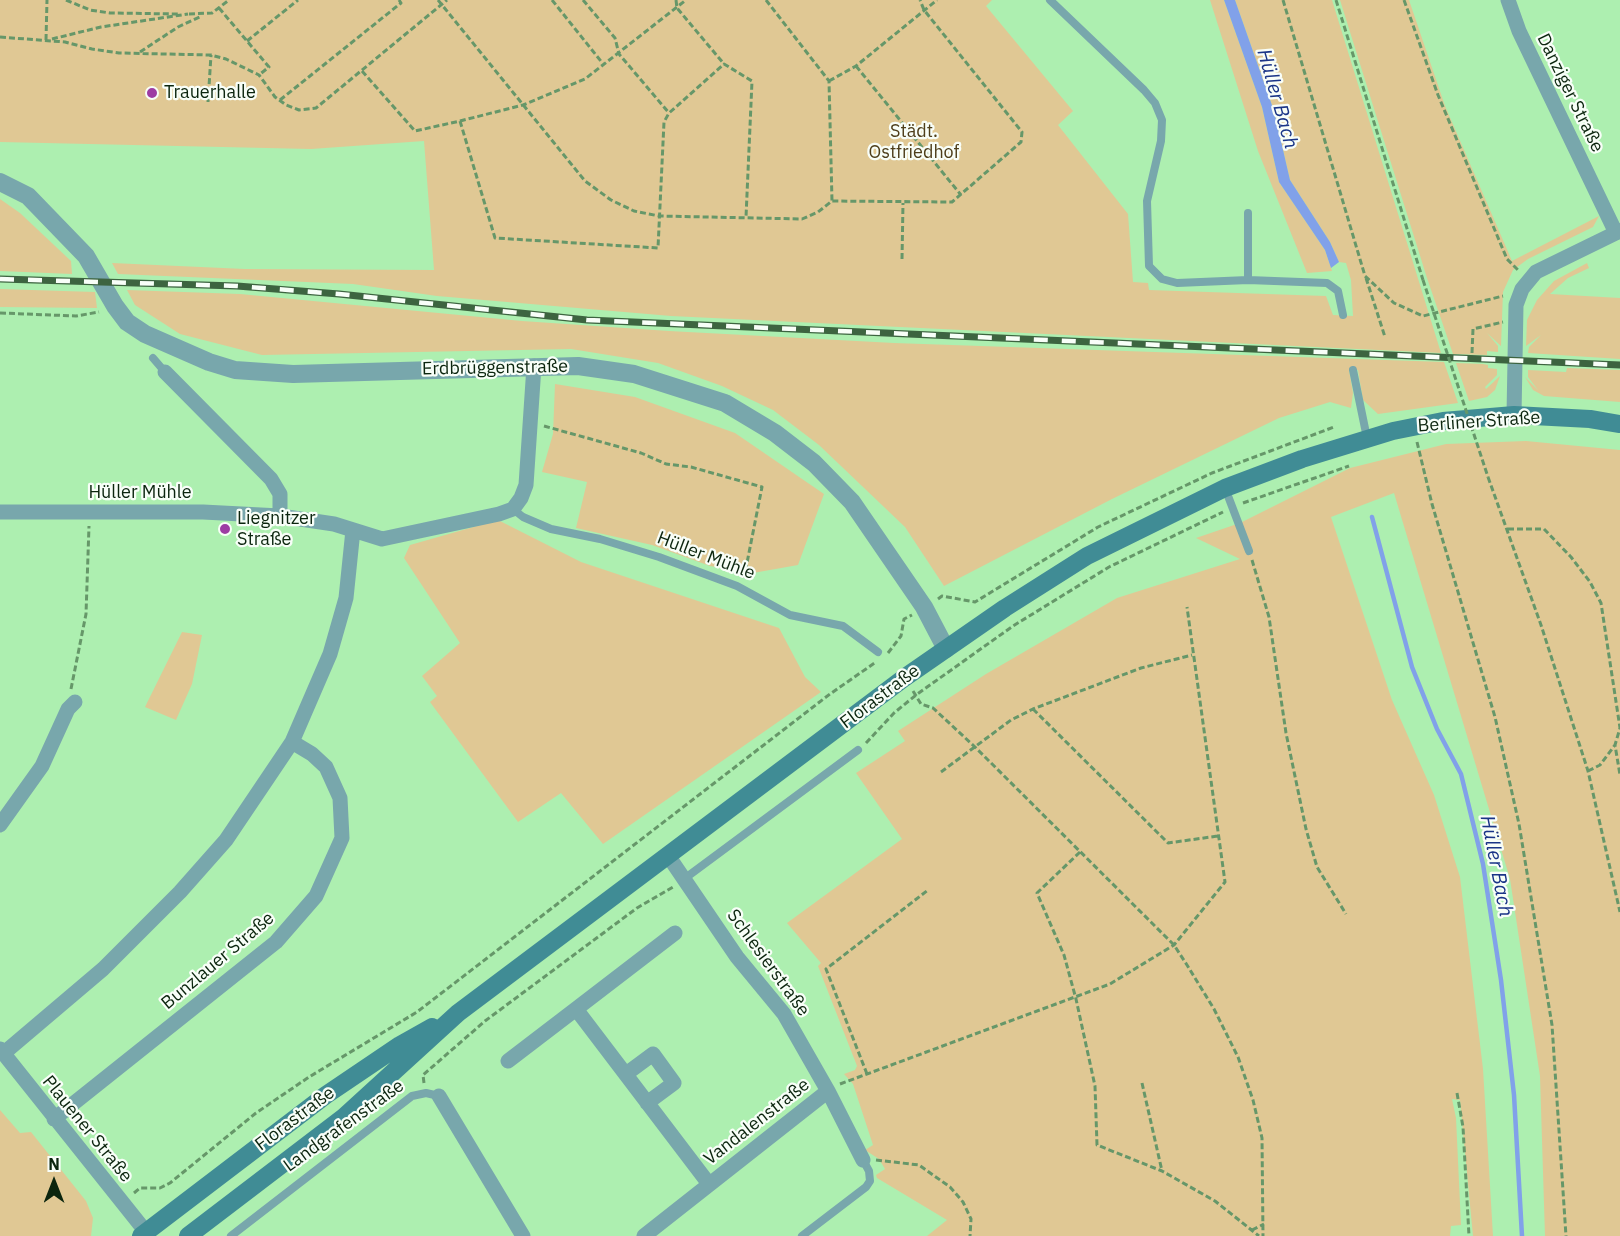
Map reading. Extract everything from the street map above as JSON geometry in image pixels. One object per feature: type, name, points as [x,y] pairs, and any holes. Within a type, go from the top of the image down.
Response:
[{"type":"main road","name":"Berliner Straße","points":[[1341,446],[1415,426],[1514,415],[1590,419],[1620,424]]},
{"type":"main road","name":"Florastraße","points":[[188,1236],[344,1117],[458,1013],[669,857],[904,678],[946,649],[1087,556],[1225,488],[1341,446]]},
{"type":"main road","name":"Florastraße","points":[[145,1235],[326,1095],[400,1045],[458,1013]]},
{"type":"street","name":"Danziger Straße","points":[[1508,0],[1519,31],[1618,232]]},
{"type":"street","name":"Erdbrüggenstraße","points":[[0,182],[21,190],[48,214],[86,256],[127,322],[145,334],[208,362],[235,370],[293,374],[578,366],[623,372],[680,387],[725,403],[775,433],[814,463],[852,502],[924,607],[946,649]]},
{"type":"street","points":[[1514,415],[1516,305],[1525,284],[1536,272],[1618,232]]},
{"type":"street","points":[[513,509],[526,485],[534,366]]},
{"type":"street","points":[[165,372],[271,479],[280,494],[280,516]]},
{"type":"street","name":"Hüller Mühle","points":[[0,512],[203,512],[280,516],[334,524],[382,539],[513,509]]},
{"type":"street","points":[[2,1051],[103,969],[180,892],[226,840],[292,742],[330,654],[343,610],[353,530]]},
{"type":"street","points":[[0,825],[42,766],[68,709],[75,702]]},
{"type":"street","name":"Bunzlauer Straße","points":[[54,1119],[276,942],[316,896],[342,838],[340,798],[326,767],[312,754],[292,742]]},
{"type":"street","name":"Schlesierstraße","points":[[669,857],[737,957],[784,1014],[828,1091],[862,1160]]},
{"type":"street","points":[[508,1061],[675,933]]},
{"type":"street","name":"Vandalenstraße","points":[[576,1010],[709,1184]]},
{"type":"street","name":"Plauener Straße","points":[[2,1051],[122,1202],[145,1235]]},
{"type":"street","points":[[626,1074],[653,1054],[674,1083],[647,1102]]},
{"type":"street","name":"Vandalenstraße","points":[[644,1236],[828,1091]]},
{"type":"street","points":[[432,1095],[523,1236]]},
{"type":"lane","points":[[1050,0],[1144,90],[1155,102],[1162,120],[1161,141],[1147,201],[1149,266],[1162,279],[1177,283],[1248,280],[1327,283],[1338,291],[1343,315]]},
{"type":"lane","points":[[1248,213],[1248,280]]},
{"type":"lane","points":[[153,358],[165,372]]},
{"type":"lane","points":[[1353,370],[1367,438]]},
{"type":"lane","points":[[1225,488],[1249,551]]},
{"type":"lane","name":"Hüller Mühle","points":[[513,509],[523,517],[551,529],[639,551],[737,586],[790,615],[843,626],[878,652]]},
{"type":"lane","points":[[684,879],[858,750]]},
{"type":"lane","name":"Landgrafenstraße","points":[[231,1236],[412,1096],[432,1095]]},
{"type":"lane","points":[[802,1236],[866,1187],[870,1181],[869,1171],[862,1160]]},
{"type":"path","points":[[46,40],[47,0]]},
{"type":"path","points":[[66,0],[90,10],[110,13],[206,15]]},
{"type":"path","points":[[139,52],[178,27],[206,15],[229,0]]},
{"type":"path","points":[[247,40],[298,0]]},
{"type":"path","points":[[279,100],[401,3],[399,0]]},
{"type":"path","points":[[438,0],[585,181],[611,200],[634,211],[659,216],[802,219],[818,212],[832,201],[903,204],[952,202],[1021,142],[1022,132],[924,10],[920,0]]},
{"type":"path","points":[[0,37],[46,40],[92,49],[211,55],[226,59],[259,75],[279,100],[299,110],[316,108],[447,0]]},
{"type":"path","points":[[552,0],[604,65]]},
{"type":"path","points":[[583,0],[615,38],[619,54],[669,113]]},
{"type":"path","points":[[676,0],[677,8],[724,64],[752,81],[746,217]]},
{"type":"path","points":[[362,71],[415,131],[523,105],[585,79],[686,0]]},
{"type":"path","points":[[766,0],[830,81],[832,201]]},
{"type":"path","points":[[830,81],[856,66],[938,0]]},
{"type":"path","points":[[1283,0],[1385,337]]},
{"type":"path","points":[[1336,0],[1423,280],[1588,771],[1620,912]]},
{"type":"path","points":[[1365,276],[1394,303],[1424,316],[1525,284],[1507,260],[1438,95],[1404,0]]},
{"type":"path","points":[[219,8],[269,67],[259,75]]},
{"type":"path","points":[[46,40],[101,27],[188,14]]},
{"type":"path","points":[[208,102],[211,55]]},
{"type":"path","points":[[460,121],[495,238],[658,248],[664,122],[669,113],[724,64]]},
{"type":"path","points":[[856,66],[962,195]]},
{"type":"path","points":[[902,259],[903,204]]},
{"type":"path","points":[[0,313],[75,316],[104,311],[115,306]]},
{"type":"path","points":[[1472,353],[1473,328],[1499,321],[1516,322]]},
{"type":"path","points":[[531,422],[641,453],[666,464],[691,467],[762,486],[746,575],[737,586]]},
{"type":"path","points":[[1415,426],[1432,504],[1495,717],[1519,824],[1552,1025],[1566,1236]]},
{"type":"path","points":[[122,1202],[140,1188],[160,1188],[170,1183],[256,1113],[309,1077],[417,1012],[830,694],[884,657],[901,636],[904,619],[942,596],[975,602],[1098,527],[1212,473],[1334,427]]},
{"type":"path","points":[[858,750],[894,712],[916,695],[1012,626],[1109,567],[1232,507],[1349,466]]},
{"type":"path","points":[[75,702],[71,689],[86,614],[89,512]]},
{"type":"path","points":[[1507,529],[1544,529],[1571,557],[1590,582],[1601,603],[1608,636],[1620,728],[1615,745],[1599,765],[1588,771]]},
{"type":"path","points":[[1249,551],[1269,617],[1286,733],[1306,829],[1317,867],[1346,914]]},
{"type":"path","points":[[828,1091],[867,1074],[1076,999],[1110,984],[1174,945],[1225,882],[1187,607]]},
{"type":"path","points":[[941,772],[1011,720],[1033,709],[1141,668],[1193,655]]},
{"type":"path","points":[[904,678],[921,704],[933,708],[975,747],[1174,945],[1214,1009],[1238,1056],[1253,1100],[1262,1138],[1264,1224],[1261,1236],[1215,1202],[1162,1171],[1097,1145],[1095,1086],[1076,999],[1064,955],[1038,893],[1080,852]]},
{"type":"path","points":[[1033,709],[1168,843],[1218,836]]},
{"type":"path","points":[[1615,745],[1620,775]]},
{"type":"path","points":[[432,1095],[423,1075],[456,1046],[637,908],[684,879]]},
{"type":"path","points":[[867,1074],[826,969],[928,890]]},
{"type":"path","points":[[1142,1083],[1162,1171]]},
{"type":"path","points":[[1456,1093],[1463,1127],[1469,1236]]},
{"type":"path","points":[[862,1160],[910,1163],[932,1172],[963,1202],[971,1219],[970,1236]]},
{"type":"path","points":[[1252,1230],[1264,1224]]},
{"type":"green space","name":"Städt. Ostfriedhof","points":[[0,0],[992,0],[986,6],[1073,111],[1058,125],[1128,214],[1133,282],[1148,283],[1149,290],[1326,296],[1333,315],[1353,316],[1351,280],[1346,263],[1339,262],[1330,242],[1290,180],[1274,111],[1235,0],[1332,0],[1441,353],[671,316],[437,296],[353,284],[118,274],[112,263],[245,269],[434,270],[424,141],[311,149],[0,142]]},
{"type":"green space","points":[[1210,0],[1224,0],[1262,107],[1279,182],[1325,250],[1332,271],[1307,273],[1258,151]]},
{"type":"green space","points":[[1340,0],[1409,0],[1445,106],[1512,261],[1599,216],[1593,227],[1528,259],[1513,270],[1503,292],[1501,346],[1487,333],[1498,346],[1498,352],[1487,351],[1487,355],[1453,354]]},
{"type":"green space","points":[[0,199],[20,213],[71,261],[72,274],[0,271]]},
{"type":"green space","points":[[1587,263],[1589,268],[1568,278],[1550,294],[1620,298],[1620,359],[1528,353],[1529,347],[1541,335],[1526,346],[1527,320],[1537,300],[1554,281]]},
{"type":"green space","points":[[0,289],[95,292],[97,308],[0,307]]},
{"type":"green space","points":[[127,290],[240,294],[522,321],[669,331],[894,343],[1444,362],[1458,403],[1378,414],[1363,400],[1358,370],[1349,370],[1353,393],[1351,408],[1330,402],[1279,418],[1112,499],[944,586],[905,527],[819,445],[773,410],[722,386],[658,363],[571,349],[262,355],[180,334],[135,305]]},
{"type":"green space","points":[[1456,363],[1483,364],[1488,365],[1488,368],[1497,369],[1497,375],[1485,387],[1486,389],[1500,376],[1495,390],[1487,397],[1469,401]]},
{"type":"green space","points":[[1567,368],[1620,370],[1620,402],[1544,396],[1533,390],[1525,377],[1538,390],[1528,377],[1528,370],[1566,372]]},
{"type":"green space","points":[[555,384],[635,397],[735,433],[824,494],[798,565],[753,573],[710,566],[652,545],[576,528],[587,482],[542,472],[553,434]]},
{"type":"green space","points":[[1526,441],[1620,450],[1620,1236],[1545,1236],[1540,1076],[1510,879],[1394,493],[1331,517],[1392,700],[1434,795],[1460,877],[1483,1069],[1493,1236],[1473,1236],[1460,1100],[1452,1099],[1456,1118],[1461,1225],[1451,1226],[1450,1236],[927,1236],[947,1220],[877,1178],[876,1175],[885,1169],[879,1159],[865,1150],[873,1145],[853,1084],[844,1074],[855,1070],[857,1066],[818,966],[821,963],[787,923],[902,839],[856,773],[905,741],[898,731],[986,674],[1117,598],[1240,559],[1196,538],[1240,523],[1350,468],[1446,444]]},
{"type":"green space","points":[[498,520],[581,562],[779,628],[805,677],[821,692],[603,844],[561,793],[518,822],[430,702],[437,696],[422,676],[460,643],[404,558],[410,545]]},
{"type":"green space","points":[[182,632],[202,635],[192,684],[176,720],[145,707]]},
{"type":"green space","points":[[0,1110],[20,1133],[31,1132],[86,1201],[93,1218],[91,1236],[0,1236]]},
{"type":"water","points":[[1224,0],[1235,0],[1274,111],[1290,180],[1330,242],[1339,262],[1331,268],[1325,250],[1279,182],[1262,107]]},
{"type":"waterway","name":"Hüller Bach","points":[[1372,517],[1412,667],[1437,729],[1461,774],[1483,864],[1501,980],[1514,1095],[1522,1236]]},
{"type":"railway","points":[[0,279],[237,286],[339,294],[587,320],[1620,365]]},
{"type":"place","name":"Trauerhalle","points":[[152,93]]},
{"type":"place","name":"Liegnitzer Straße","points":[[225,529]]}]
